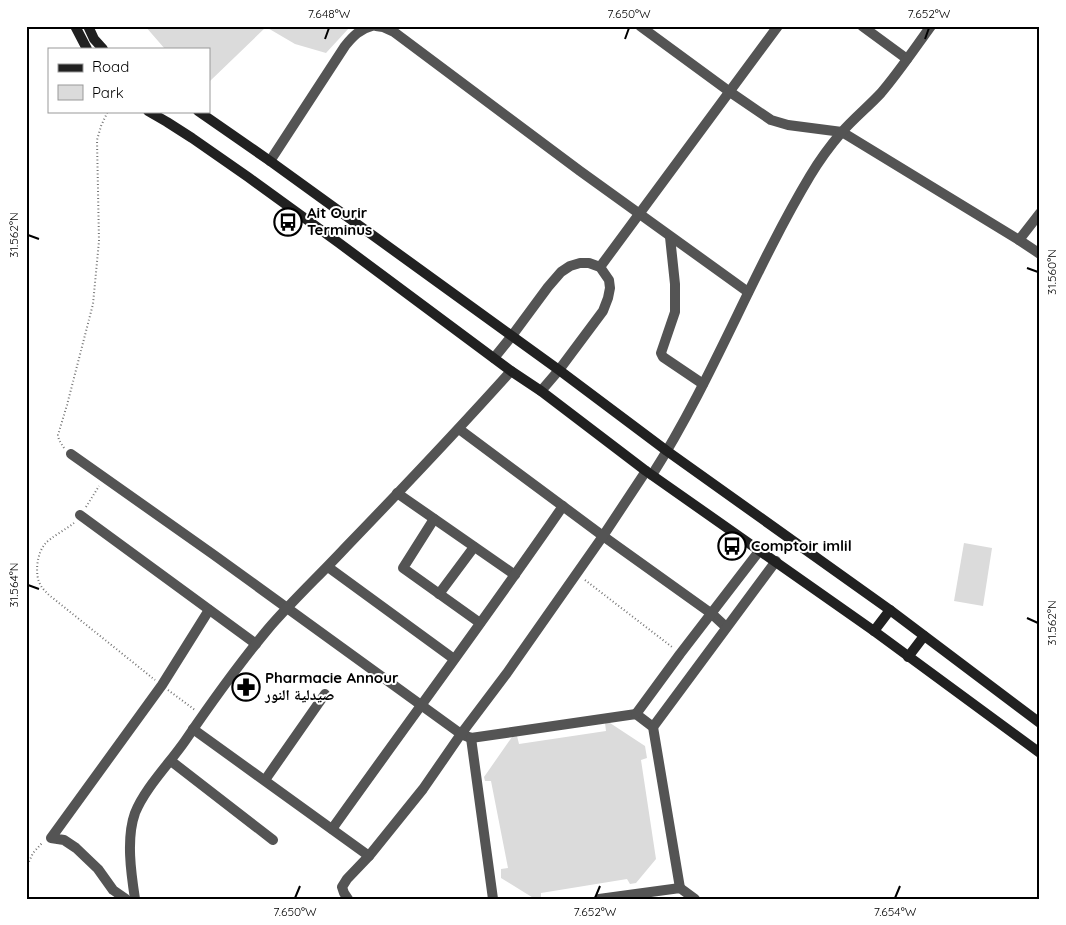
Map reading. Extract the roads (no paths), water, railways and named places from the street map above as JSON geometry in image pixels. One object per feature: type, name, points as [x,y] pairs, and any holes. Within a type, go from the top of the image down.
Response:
[{"type":"main road","points":[[75,26],[86,48]]},
{"type":"main road","points":[[88,26],[94,39],[102,48]]},
{"type":"main road","points":[[150,112],[184,132],[340,243],[649,473],[874,631],[1040,753]]},
{"type":"main road","points":[[199,112],[270,161],[559,370],[667,451],[890,610],[1040,723]]},
{"type":"main road","points":[[874,631],[890,610]]},
{"type":"main road","points":[[908,657],[924,636]]},
{"type":"street","points":[[270,161],[345,46],[358,32],[372,26]]},
{"type":"street","points":[[376,26],[396,29],[639,215],[748,292]]},
{"type":"street","points":[[640,26],[771,120],[788,125],[842,132],[1040,254]]},
{"type":"street","points":[[600,267],[778,26]]},
{"type":"street","points":[[862,26],[907,59]]},
{"type":"street","points":[[348,899],[342,887],[423,789],[603,536],[667,451],[703,384],[782,223],[826,151],[881,92],[931,26]]},
{"type":"street","points":[[1020,240],[1040,212]]},
{"type":"street","points":[[670,237],[675,284],[675,312],[661,353],[663,357],[703,384]]},
{"type":"street","points":[[494,358],[561,272],[570,266],[580,263],[589,263],[600,267],[609,280],[610,288],[604,311],[541,391]]},
{"type":"street","points":[[135,899],[130,851],[132,825],[136,813],[150,787],[256,644],[459,429],[511,371]]},
{"type":"street","points":[[459,429],[712,614],[726,627]]},
{"type":"street","points":[[71,454],[420,705],[461,734],[471,738],[636,714],[760,550]]},
{"type":"street","points":[[397,493],[515,575]]},
{"type":"street","points":[[332,829],[563,506]]},
{"type":"street","points":[[80,515],[256,644]]},
{"type":"street","points":[[434,519],[403,568],[480,624]]},
{"type":"street","points":[[440,594],[474,547]]},
{"type":"street","points":[[653,727],[776,561]]},
{"type":"street","points":[[328,567],[454,659]]},
{"type":"street","points":[[126,899],[113,890],[98,869],[76,848],[64,840],[51,838],[162,686],[209,610]]},
{"type":"street","points":[[265,780],[325,694]]},
{"type":"street","points":[[636,714],[653,727],[680,888]]},
{"type":"street","points":[[193,729],[369,856]]},
{"type":"street","points":[[471,738],[493,899]]},
{"type":"street","points":[[171,761],[273,840]]},
{"type":"street","points":[[599,899],[680,888],[695,899]]},
{"type":"place","name":"Ait Ourir Terminus","points":[[288,222]]},
{"type":"place","name":"Comptoir imlil","points":[[732,546]]},
{"type":"place","name":"Pharmacie Annour صيدلية النور","points":[[246,687]]}]
